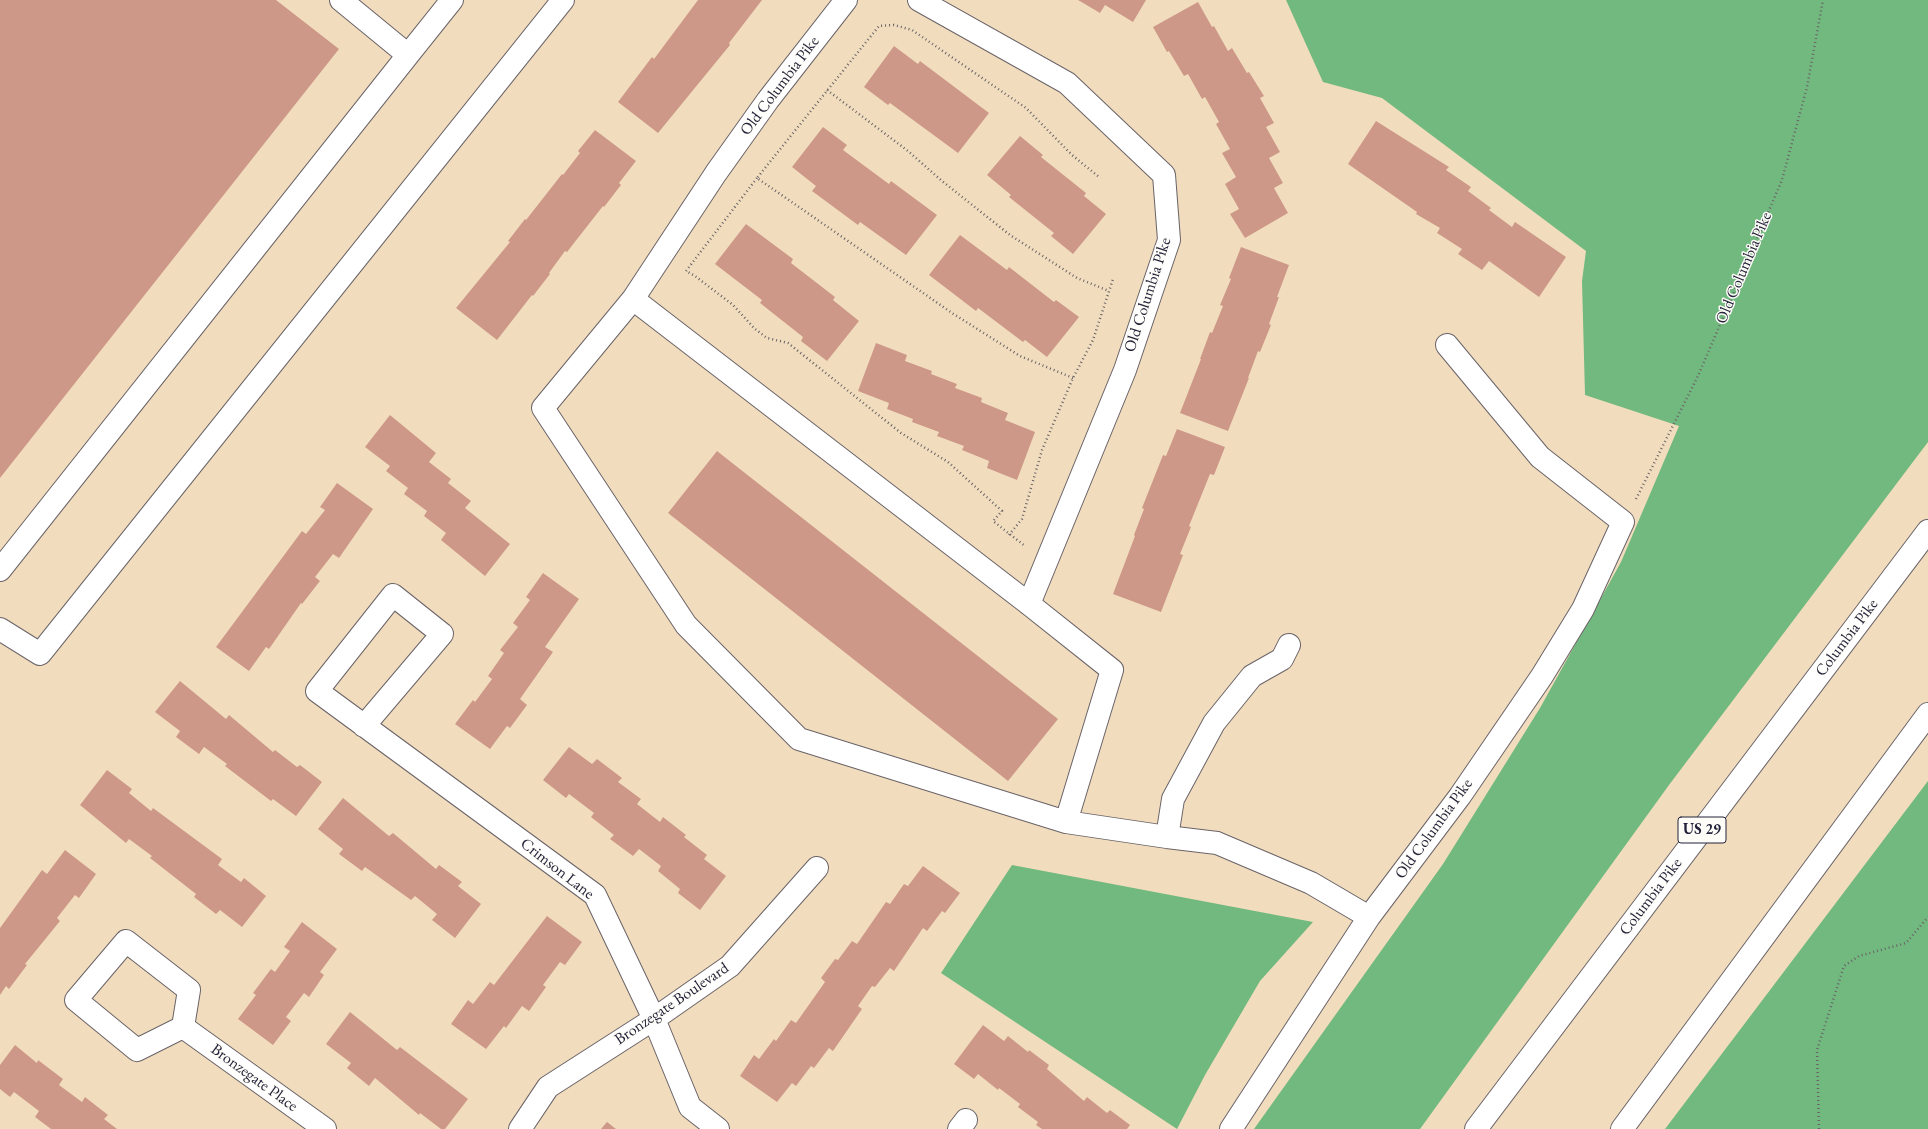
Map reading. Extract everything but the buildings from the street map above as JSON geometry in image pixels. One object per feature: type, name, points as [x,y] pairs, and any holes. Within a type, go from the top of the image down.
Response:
[{"type":"main road","points":[[341,0],[408,55]]},
{"type":"main road","points":[[0,570],[452,0]]},
{"type":"main road","points":[[0,629],[40,654],[562,0]]},
{"type":"main road","name":"Old Columbia Pike","points":[[846,0],[768,100],[716,173],[633,299],[543,408],[686,625],[799,739],[1066,822]]},
{"type":"main road","name":"Old Columbia Pike","points":[[920,0],[1066,83],[1164,175],[1169,240],[1125,370],[1029,604]]},
{"type":"main road","points":[[633,299],[1029,604],[1112,670],[1066,822],[1166,838],[1217,843],[1311,883],[1369,918]]},
{"type":"main road","points":[[1447,345],[1540,458],[1624,522]]},
{"type":"main road","name":"Old Columbia Pike","points":[[1231,1129],[1369,918],[1460,796],[1542,676],[1583,609],[1624,522]]},
{"type":"main road","name":"Columbia Pike","points":[[1476,1129],[1928,531]]},
{"type":"main road","name":"Crimson Lane","points":[[364,726],[442,634],[393,595],[317,691],[364,726],[595,895],[654,1019],[690,1107],[718,1129]]},
{"type":"main road","points":[[1166,838],[1173,799],[1214,723],[1252,676],[1282,659],[1289,645]]},
{"type":"main road","points":[[1622,1129],[1928,714]]},
{"type":"main road","name":"Bronzegate Boulevard","points":[[520,1129],[548,1087],[654,1019],[730,966],[817,868]]},
{"type":"main road","points":[[126,941],[189,990],[183,1027],[137,1050],[76,1000],[126,941]]},
{"type":"main road","name":"Bronzegate Place","points":[[183,1027],[325,1129]]},
{"type":"path","name":"Old Columbia Pike","points":[[1624,522],[1698,376],[1782,180],[1807,87],[1823,0]]},
{"type":"path","points":[[1047,560],[1009,535],[993,521],[1002,511],[948,462],[901,433],[788,343],[767,338],[755,330],[733,305],[695,276],[686,272],[757,178],[878,26],[894,25],[912,30],[1026,108],[1072,155],[1099,177]]},
{"type":"path","points":[[827,90],[908,151],[942,181],[1010,235],[1077,278],[1109,291]]},
{"type":"path","points":[[757,178],[939,304],[1014,352],[1073,378]]},
{"type":"path","points":[[1009,535],[1022,519],[1042,450],[1073,378],[1092,340],[1113,279]]},
{"type":"path","points":[[1819,1129],[1817,1050],[1844,966],[1859,956],[1906,943],[1928,917]]},
{"type":"green space","points":[[1286,0],[1928,0],[1928,442],[1669,785],[1420,1129],[1254,1129],[1443,864],[1540,708],[1621,562],[1679,426],[1585,395],[1582,281],[1586,251],[1382,98],[1323,82]]},
{"type":"green space","points":[[1928,781],[1928,1129],[1665,1129]]},
{"type":"green space","points":[[1012,865],[1313,922],[1260,981],[1205,1075],[1177,1129],[941,973]]}]
